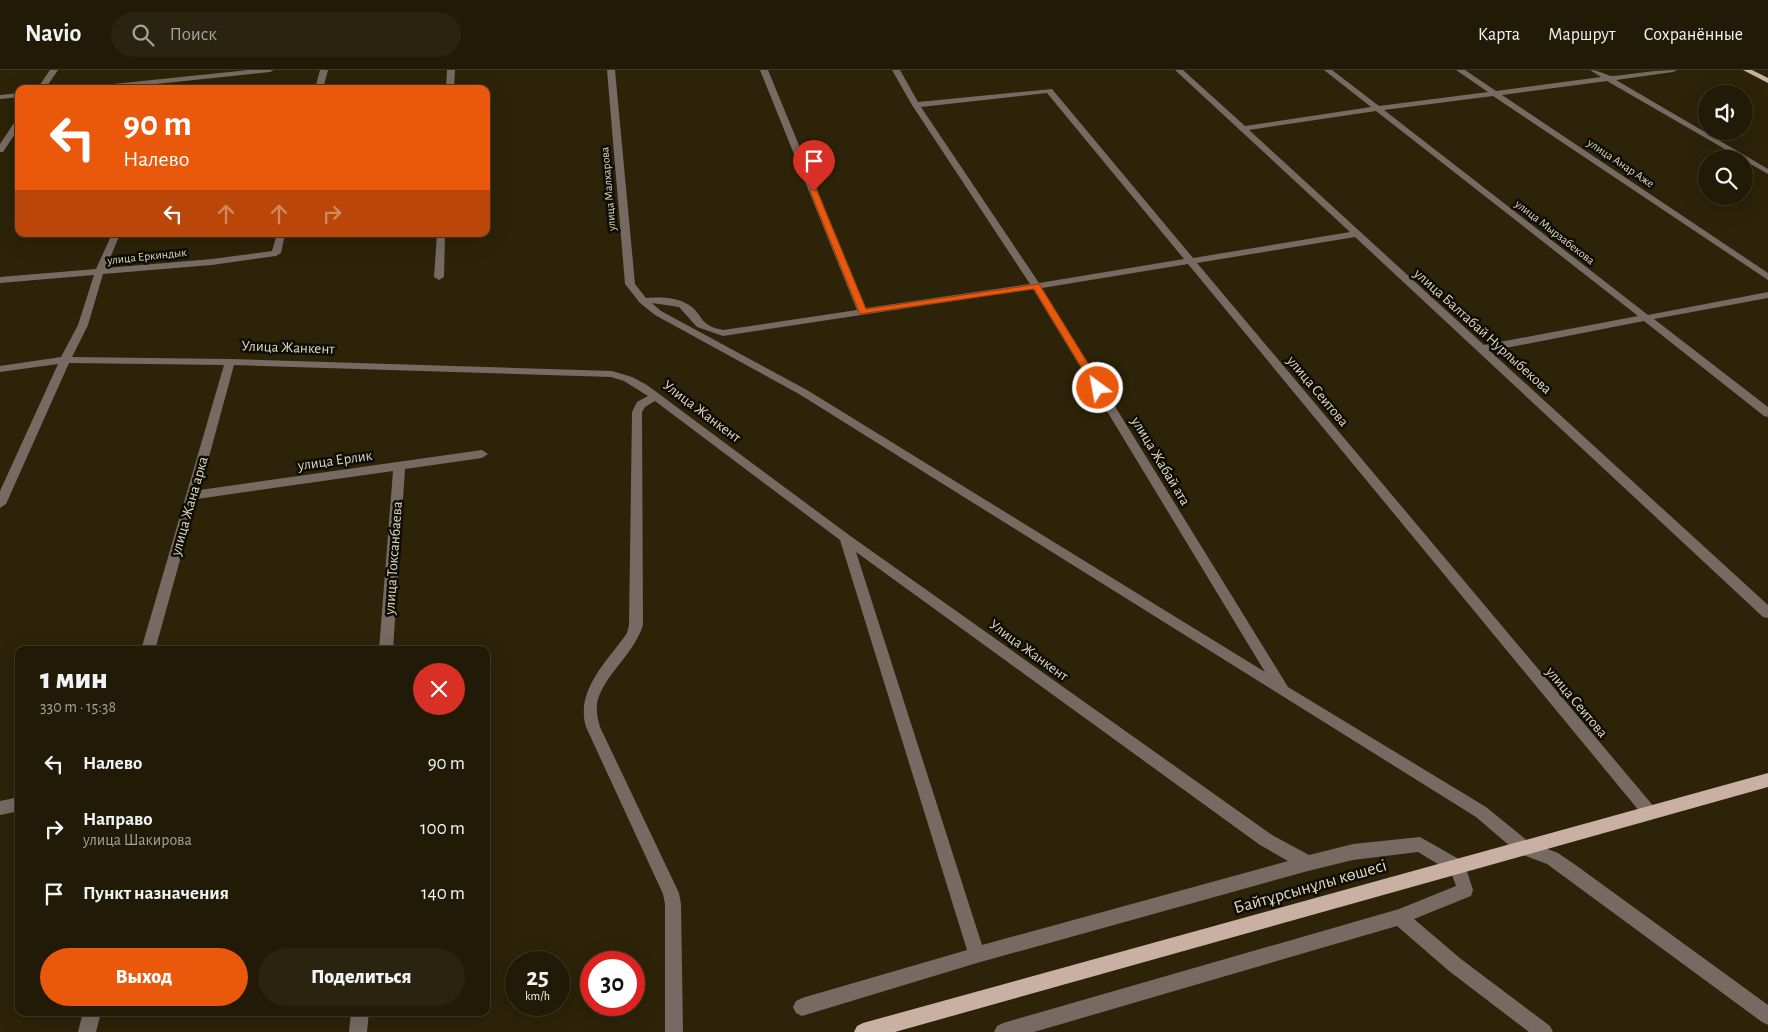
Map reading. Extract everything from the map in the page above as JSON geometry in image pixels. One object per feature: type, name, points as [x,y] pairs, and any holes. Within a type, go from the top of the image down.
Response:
[{"type":"main road","points":[[1747,70],[1768,81]]},
{"type":"main road","name":"Байтұрсынұлы көшесі","points":[[863,1032],[1768,780]]},
{"type":"street","points":[[45,85],[54,70]]},
{"type":"street","points":[[179,85],[186,70]]},
{"type":"street","points":[[123,85],[270,70]]},
{"type":"street","points":[[320,85],[324,70]]},
{"type":"street","points":[[450,85],[451,70]]},
{"type":"street","name":"улица Малхарова","points":[[611,70],[630,284],[643,301]]},
{"type":"street","points":[[764,70],[863,312]]},
{"type":"street","name":"улица Жабай ата","points":[[896,70],[916,105],[1036,286],[1285,692]]},
{"type":"street","name":"улица Балтабай Нурлыбекова","points":[[1179,70],[1768,612]]},
{"type":"street","name":"улица Мырзабекова","points":[[1328,70],[1768,413]]},
{"type":"street","name":"улица Анар Аже","points":[[1460,70],[1768,277]]},
{"type":"street","points":[[1594,70],[1768,172]]},
{"type":"street","points":[[1242,129],[1376,108],[1673,70]]},
{"type":"street","name":"улица Сеитова","points":[[916,105],[1049,91],[1650,813]]},
{"type":"street","points":[[0,97],[15,95]]},
{"type":"street","points":[[0,150],[15,128]]},
{"type":"street","points":[[643,301],[660,301],[682,305],[690,311],[702,326],[723,334],[1356,234]]},
{"type":"street","points":[[0,504],[65,360],[83,325],[100,273],[115,237]]},
{"type":"street","name":"улица Еркиндык","points":[[0,280],[100,273],[212,262],[276,253],[280,237]]},
{"type":"street","points":[[439,277],[442,237]]},
{"type":"street","points":[[1481,349],[1768,295]]},
{"type":"street","points":[[643,301],[658,313],[803,392],[1481,812],[1524,848],[1552,858],[1571,871],[1768,1016]]},
{"type":"street","name":"Улица Жанкент","points":[[0,369],[65,360],[230,362],[612,374],[628,379],[655,396],[845,538],[1266,840],[1308,863]]},
{"type":"street","name":"улица Жана арка","points":[[149,646],[230,362]]},
{"type":"street","points":[[655,396],[641,405],[637,412],[636,625],[633,635],[593,692],[589,702],[589,714],[593,727],[671,893],[673,904],[674,1032]]},
{"type":"street","name":"улица Ерлик","points":[[192,495],[482,454]]},
{"type":"street","name":"улица Токсанбаева","points":[[386,646],[399,466]]},
{"type":"street","points":[[845,538],[977,955]]},
{"type":"street","points":[[0,808],[15,805]]},
{"type":"street","points":[[802,1007],[977,955],[1353,852],[1420,844],[1458,867],[1465,890],[1399,917],[1003,1032]]},
{"type":"street","points":[[1399,917],[1455,965],[1544,1032]]},
{"type":"street","points":[[87,1032],[91,1016]]},
{"type":"street","points":[[358,1032],[360,1016]]},
{"type":"route","points":[[814,191],[863,312],[1036,286],[1098,388]]}]
